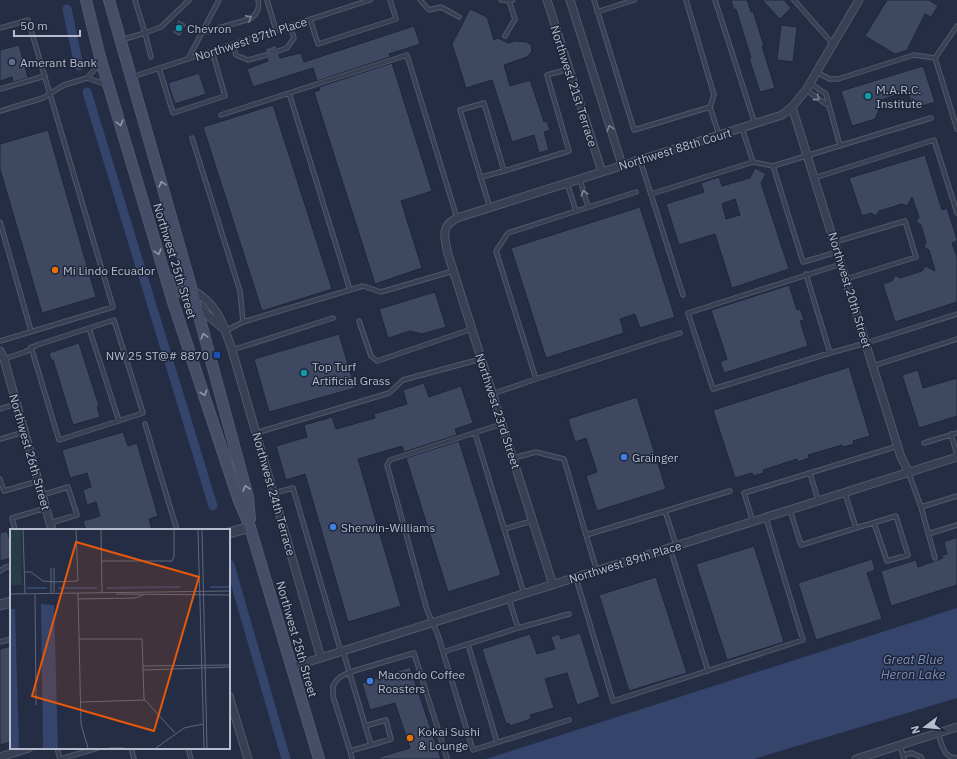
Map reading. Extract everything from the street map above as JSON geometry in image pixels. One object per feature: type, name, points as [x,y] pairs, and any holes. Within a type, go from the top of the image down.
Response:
[{"type":"main road","name":"Northwest 25th Street","points":[[86,0],[100,57],[165,276],[239,501],[250,527],[319,759]]},
{"type":"main road","name":"Northwest 25th Street","points":[[109,0],[192,290],[248,497],[250,527]]},
{"type":"main road","points":[[165,276],[196,306]]},
{"type":"street","name":"Northwest 21st Terrace","points":[[547,0],[602,172]]},
{"type":"street","name":"Northwest 21st Terrace","points":[[570,0],[622,165]]},
{"type":"street","name":"Northwest 88th Court","points":[[457,218],[782,115],[792,107],[808,87],[859,0]]},
{"type":"street","name":"Northwest 20th Street","points":[[792,107],[898,446],[909,472]]},
{"type":"street","name":"Northwest 23rd Street","points":[[457,218],[447,225],[444,236],[453,271],[553,585]]},
{"type":"street","name":"Northwest 24th Terrace","points":[[192,290],[201,295],[213,306],[220,318],[232,350],[321,658]]},
{"type":"street","name":"Northwest 24th Terrace","points":[[196,306],[225,331]]},
{"type":"street","name":"Northwest 26th Street","points":[[1,354],[51,526]]},
{"type":"street","name":"Northwest 89th Place","points":[[292,667],[845,493],[957,456]]},
{"type":"street","points":[[230,534],[250,527]]},
{"type":"street","points":[[0,605],[10,602]]},
{"type":"street","points":[[230,699],[248,759]]},
{"type":"street","points":[[860,758],[957,727]]},
{"type":"street","points":[[0,757],[8,757],[27,749]]},
{"type":"lane","points":[[135,0],[151,57]]},
{"type":"lane","points":[[121,40],[161,27],[189,0]]},
{"type":"lane","points":[[188,59],[219,0]]},
{"type":"lane","points":[[201,33],[250,19],[258,10],[258,0]]},
{"type":"lane","points":[[267,0],[276,30]]},
{"type":"lane","name":"Northwest 87th Place","points":[[132,77],[370,0]]},
{"type":"lane","points":[[310,20],[318,44],[396,19],[390,0]]},
{"type":"lane","points":[[420,0],[429,10],[441,7],[459,17]]},
{"type":"lane","points":[[501,0],[511,1],[515,19],[505,36]]},
{"type":"lane","points":[[594,0],[634,130],[710,107]]},
{"type":"lane","points":[[597,12],[634,0]]},
{"type":"lane","points":[[686,0],[714,95],[710,107],[719,135]]},
{"type":"lane","points":[[715,0],[755,124]]},
{"type":"lane","points":[[794,0],[834,44]]},
{"type":"lane","points":[[0,28],[28,20],[113,307],[0,341]]},
{"type":"lane","points":[[278,51],[287,48],[294,38],[290,26]]},
{"type":"lane","points":[[935,58],[957,26]]},
{"type":"lane","points":[[233,44],[236,55],[248,60],[266,55]]},
{"type":"lane","points":[[159,68],[173,112],[225,96],[212,51]]},
{"type":"lane","points":[[221,115],[407,55],[457,218]]},
{"type":"lane","points":[[816,72],[830,79],[838,80],[914,55],[935,58]]},
{"type":"lane","points":[[0,111],[43,98],[64,85],[87,78],[96,68],[100,57]]},
{"type":"lane","points":[[935,58],[957,129]]},
{"type":"lane","points":[[481,178],[569,151],[547,75],[569,69]]},
{"type":"lane","points":[[0,89],[45,76]]},
{"type":"lane","points":[[87,78],[109,85]]},
{"type":"lane","points":[[808,87],[829,106]]},
{"type":"lane","points":[[808,87],[826,94],[840,146]]},
{"type":"lane","points":[[289,93],[350,290]]},
{"type":"lane","points":[[490,208],[460,110],[484,103],[504,170]]},
{"type":"lane","points":[[651,194],[752,162],[773,166],[931,118]]},
{"type":"lane","points":[[742,128],[752,162]]},
{"type":"lane","points":[[192,138],[240,292],[242,322]]},
{"type":"lane","points":[[814,178],[934,140],[957,213]]},
{"type":"lane","points":[[640,160],[683,295]]},
{"type":"lane","points":[[773,166],[803,262],[838,252]]},
{"type":"lane","points":[[580,179],[588,207]]},
{"type":"lane","points":[[567,183],[576,211]]},
{"type":"lane","points":[[536,379],[496,251],[508,233],[636,192]]},
{"type":"lane","points":[[835,242],[905,221],[916,257],[846,279]]},
{"type":"lane","points":[[0,222],[31,331]]},
{"type":"lane","points":[[842,263],[688,313],[713,390],[957,314]]},
{"type":"lane","points":[[225,331],[242,322],[363,286],[381,292],[453,271]]},
{"type":"lane","points":[[806,274],[830,353]]},
{"type":"lane","points":[[232,350],[333,318]]},
{"type":"lane","points":[[1,354],[25,352],[31,347],[114,320],[143,413],[119,422],[59,440],[31,347]]},
{"type":"lane","points":[[359,321],[371,356],[377,361],[472,329]]},
{"type":"lane","points":[[90,328],[119,422]]},
{"type":"lane","points":[[492,394],[680,333]]},
{"type":"lane","points":[[873,366],[957,339]]},
{"type":"lane","points":[[256,433],[390,393],[403,380],[481,358]]},
{"type":"lane","points":[[0,409],[16,404]]},
{"type":"lane","points":[[145,424],[177,529]]},
{"type":"lane","points":[[502,424],[393,458],[387,466],[427,610],[443,652],[473,750],[569,720]]},
{"type":"lane","points":[[0,439],[24,432]]},
{"type":"lane","points":[[924,443],[957,432]]},
{"type":"lane","points":[[475,433],[524,594]]},
{"type":"lane","points":[[951,434],[957,456]]},
{"type":"lane","points":[[753,522],[744,493],[898,446]]},
{"type":"lane","points":[[513,458],[536,452],[564,459],[597,571]]},
{"type":"lane","points":[[909,472],[921,507],[935,558]]},
{"type":"lane","points":[[810,473],[818,501]]},
{"type":"lane","points":[[0,479],[4,491],[38,481]]},
{"type":"lane","points":[[42,495],[68,487],[76,515],[51,526]]},
{"type":"lane","points":[[274,493],[293,488],[371,745]]},
{"type":"lane","points":[[586,535],[730,491]]},
{"type":"lane","points":[[845,493],[856,528]]},
{"type":"lane","points":[[921,507],[957,496]]},
{"type":"lane","points":[[15,529],[12,518],[46,508]]},
{"type":"lane","points":[[790,510],[801,545],[896,516],[908,555],[887,561],[874,523]]},
{"type":"lane","points":[[665,511],[673,547],[708,671]]},
{"type":"lane","points":[[576,578],[613,701],[803,640],[766,518]]},
{"type":"lane","points":[[504,529],[532,521]]},
{"type":"lane","points":[[928,534],[957,525]]},
{"type":"lane","points":[[0,571],[10,566]]},
{"type":"lane","points":[[509,599],[518,628]]},
{"type":"lane","points":[[443,652],[518,628],[569,614]]},
{"type":"lane","points":[[0,642],[10,639]]},
{"type":"lane","points":[[468,644],[497,742]]},
{"type":"lane","points":[[352,759],[333,696],[332,691],[336,681],[340,677],[350,672],[414,653],[447,758]]},
{"type":"lane","points":[[350,751],[391,739],[386,720],[365,726]]},
{"type":"lane","points":[[938,733],[944,753],[957,758]]},
{"type":"lane","points":[[900,745],[903,757],[912,753],[921,757],[922,759]]},
{"type":"lane","points":[[57,749],[60,759],[95,749]]},
{"type":"lane","points":[[131,749],[134,759]]},
{"type":"lane","points":[[188,749],[191,759]]},
{"type":"water","name":"Great Blue Heron Lake","points":[[957,608],[957,698],[754,759],[486,759]]},
{"type":"building","points":[[731,0],[747,0],[751,12],[753,11],[775,88],[760,92],[736,9],[734,10]]},
{"type":"building","points":[[762,0],[784,0],[791,8],[780,19]]},
{"type":"building","points":[[887,0],[929,0],[938,6],[931,17],[925,14],[907,50],[895,54],[865,36]]},
{"type":"building","points":[[470,9],[487,17],[494,40],[498,38],[508,43],[515,41],[527,42],[531,45],[532,51],[527,57],[504,65],[510,86],[530,80],[544,122],[547,121],[550,130],[544,132],[549,150],[539,153],[534,135],[512,142],[492,80],[466,88],[452,44]]},
{"type":"building","name":"Chevron","points":[[178,19],[187,24],[180,37],[172,33]]},
{"type":"building","points":[[781,25],[797,27],[793,62],[777,60]]},
{"type":"building","points":[[414,26],[420,44],[389,54],[390,57],[317,81],[313,68],[253,87],[247,69],[268,61],[267,58],[269,55],[265,49],[276,45],[277,48],[275,52],[279,54],[280,58],[301,53],[304,62]]},
{"type":"building","name":"Amerant Bank","points":[[19,45],[28,78],[13,82],[12,77],[0,81],[0,50]]},
{"type":"building","points":[[392,63],[432,191],[401,201],[422,268],[375,284],[314,92],[320,90],[319,87]]},
{"type":"building","name":"M.A.R.C. Institute","points":[[923,66],[935,102],[913,109],[908,91],[878,101],[880,107],[875,119],[852,126],[841,91]]},
{"type":"building","points":[[199,73],[206,94],[175,104],[168,83]]},
{"type":"building","points":[[273,105],[332,289],[262,311],[203,127]]},
{"type":"building","points":[[48,130],[96,297],[42,313],[0,169],[0,144]]},
{"type":"building","points":[[925,155],[942,210],[947,208],[957,239],[957,241],[952,243],[957,257],[957,302],[895,322],[883,284],[892,281],[895,275],[900,278],[922,271],[926,266],[935,271],[929,250],[924,247],[926,242],[921,225],[916,222],[919,217],[912,197],[907,206],[902,204],[879,211],[876,216],[871,213],[862,216],[849,178]]},
{"type":"building","points":[[755,168],[766,174],[761,183],[789,269],[732,288],[715,234],[679,245],[666,204],[704,192],[701,183],[719,177],[722,186],[750,178]],"holes":[[[735,199],[740,215],[726,219],[722,204]]]},
{"type":"building","points":[[640,207],[675,317],[640,328],[635,314],[620,319],[624,333],[546,358],[511,248]]},
{"type":"building","points":[[789,285],[797,310],[800,309],[804,320],[800,321],[808,346],[724,373],[720,362],[727,359],[711,310]]},
{"type":"building","points":[[435,292],[446,327],[422,334],[410,331],[388,338],[379,309]]},
{"type":"building","name":"Top Turf Artificial Grass","points":[[339,334],[355,388],[269,412],[254,359]]},
{"type":"building","points":[[79,343],[99,406],[97,407],[100,417],[73,425],[53,360],[51,360],[49,353]]},
{"type":"building","points":[[849,367],[870,436],[853,441],[854,444],[843,447],[842,445],[808,455],[809,458],[798,462],[797,459],[763,470],[764,473],[753,476],[752,473],[735,478],[713,410]]},
{"type":"building","points":[[918,370],[923,388],[957,378],[957,416],[919,428],[902,375]]},
{"type":"building","points":[[424,383],[429,397],[461,386],[473,423],[455,429],[457,435],[404,452],[402,446],[358,459],[401,606],[348,622],[305,474],[286,480],[276,446],[307,437],[304,425],[332,417],[336,429],[375,418],[374,414],[407,404],[403,390]]},
{"type":"building","name":"Grainger","points":[[637,397],[666,489],[597,511],[586,476],[597,472],[586,438],[575,442],[568,419]]},
{"type":"building","points":[[123,432],[128,446],[137,443],[158,516],[149,519],[152,529],[86,529],[83,521],[100,516],[96,502],[87,505],[83,490],[91,487],[87,473],[70,478],[62,450]]},
{"type":"building","points":[[459,441],[501,575],[448,592],[406,458]]},
{"type":"building","points":[[7,531],[10,541],[10,558],[0,561],[0,533]]},
{"type":"building","points":[[957,537],[957,585],[891,606],[881,571],[916,560],[918,567],[943,558],[942,555],[947,554],[944,542]]},
{"type":"building","points":[[754,546],[784,642],[727,660],[696,564]]},
{"type":"building","points":[[872,559],[875,570],[867,573],[882,619],[816,640],[798,583]]},
{"type":"building","points":[[656,577],[687,673],[629,691],[599,595]]},
{"type":"building","points":[[580,633],[600,697],[577,705],[567,673],[545,679],[554,708],[530,715],[531,719],[510,726],[509,723],[506,724],[482,649],[530,634],[537,654],[555,649],[551,637],[559,634],[561,639]]},
{"type":"building","points":[[10,646],[10,742],[0,745],[0,649]]},
{"type":"building","points":[[410,667],[441,759],[380,759],[380,757],[410,748],[395,703],[370,710],[362,683]]},
{"type":"waterway","points":[[67,9],[79,66]]},
{"type":"waterway","points":[[87,92],[213,506]]},
{"type":"waterway","points":[[230,565],[286,759]]},
{"type":"place","name":"Chevron","points":[[179,28]]},
{"type":"place","name":"Amerant Bank","points":[[12,62]]},
{"type":"place","name":"M.A.R.C. Institute","points":[[868,96]]},
{"type":"place","name":"Mi Lindo Ecuador","points":[[55,270]]},
{"type":"place","name":"NW 25 ST@# 8870","points":[[217,355]]},
{"type":"place","name":"Top Turf Artificial Grass","points":[[304,373]]},
{"type":"place","name":"Grainger","points":[[624,457]]},
{"type":"place","name":"Sherwin-Williams","points":[[333,527]]},
{"type":"place","name":"Macondo Coffee Roasters","points":[[370,681]]},
{"type":"place","name":"Kokai Sushi & Lounge","points":[[410,738]]}]
